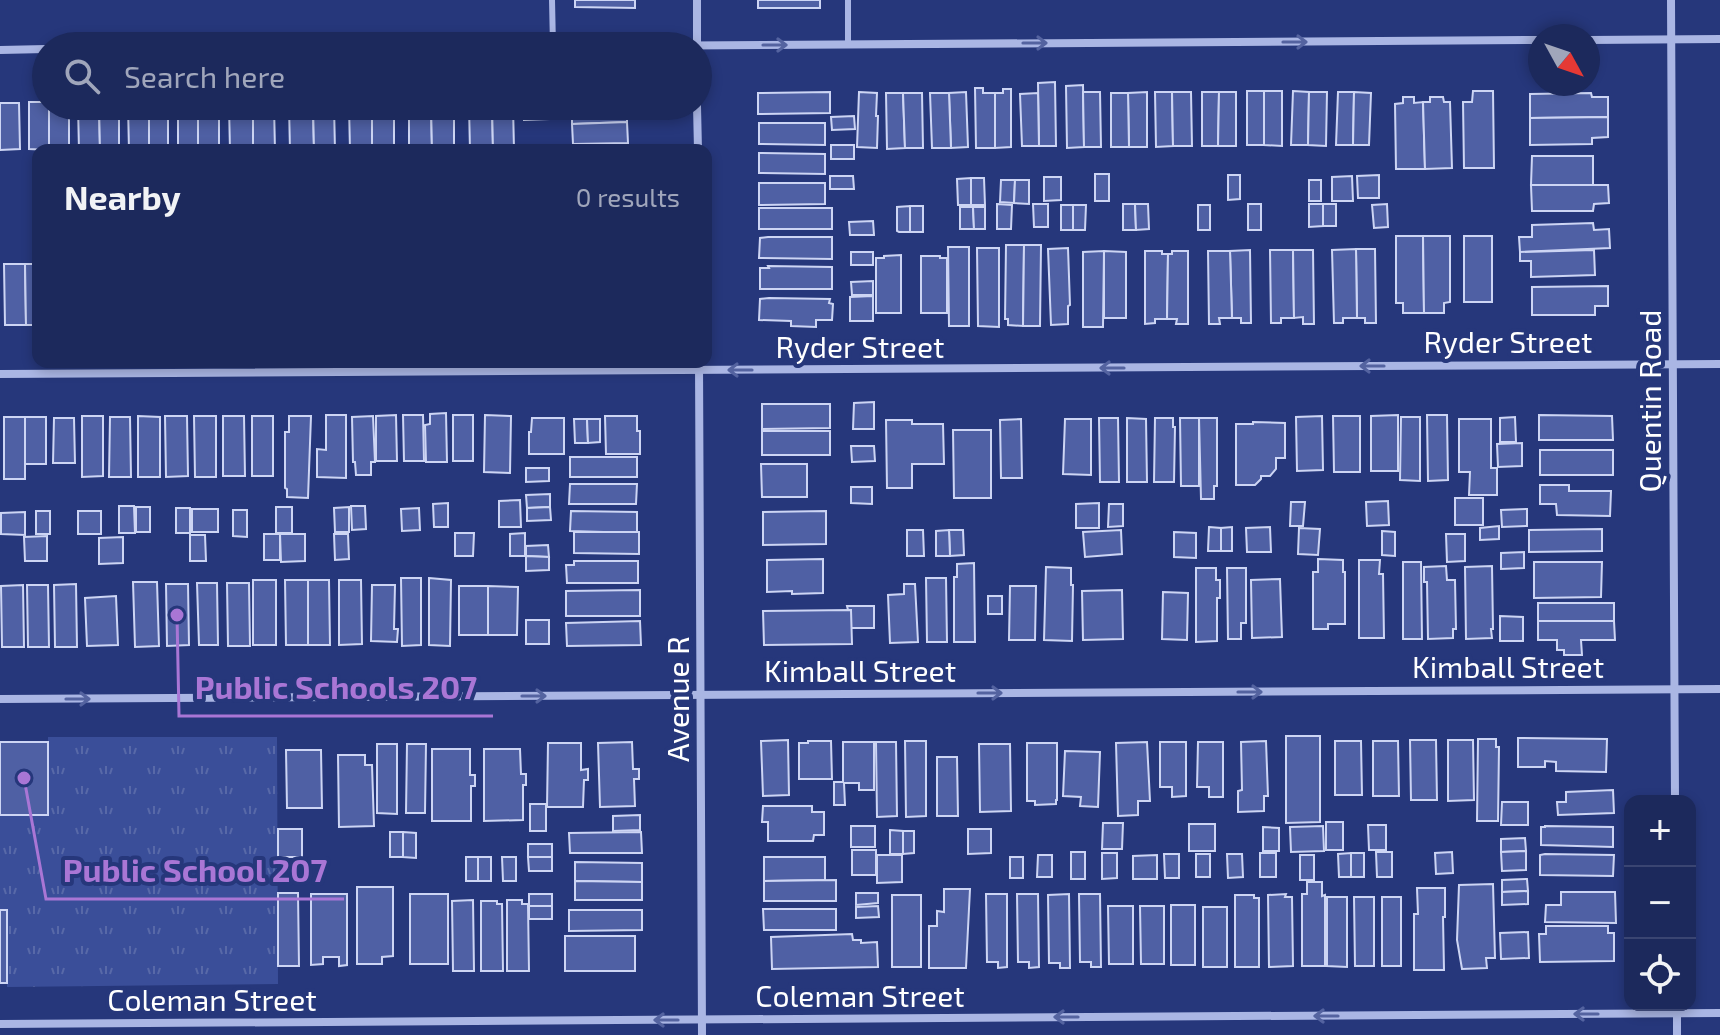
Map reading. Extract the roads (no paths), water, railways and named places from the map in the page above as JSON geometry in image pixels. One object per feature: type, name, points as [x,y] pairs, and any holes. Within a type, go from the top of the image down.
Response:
[{"type":"street","points":[[697,0],[697,32]]},
{"type":"street","name":"Quentin Road","points":[[1671,0],[1675,795]]},
{"type":"street","points":[[1600,40],[1720,39]]},
{"type":"street","points":[[712,46],[1528,40]]},
{"type":"street","points":[[0,50],[32,49]]},
{"type":"street","points":[[697,120],[698,144]]},
{"type":"street","name":"Ryder Street","points":[[712,366],[1720,364]]},
{"type":"street","name":"Ryder Street","points":[[0,374],[524,368]]},
{"type":"street","name":"Avenue R","points":[[699,368],[702,1035]]},
{"type":"street","name":"Kimball Street","points":[[0,699],[1720,689]]},
{"type":"street","name":"Coleman Street","points":[[0,1024],[1624,1010]]},
{"type":"street","points":[[1677,1011],[1677,1035]]},
{"type":"street","name":"Coleman Street","points":[[1696,1011],[1720,1013]]},
{"type":"lane","points":[[552,0],[553,32]]},
{"type":"lane","points":[[848,0],[848,45]]},
{"type":"place","name":"Public Schools 207","points":[[177,615]]},
{"type":"place","name":"Public School 207","points":[[24,778]]}]
